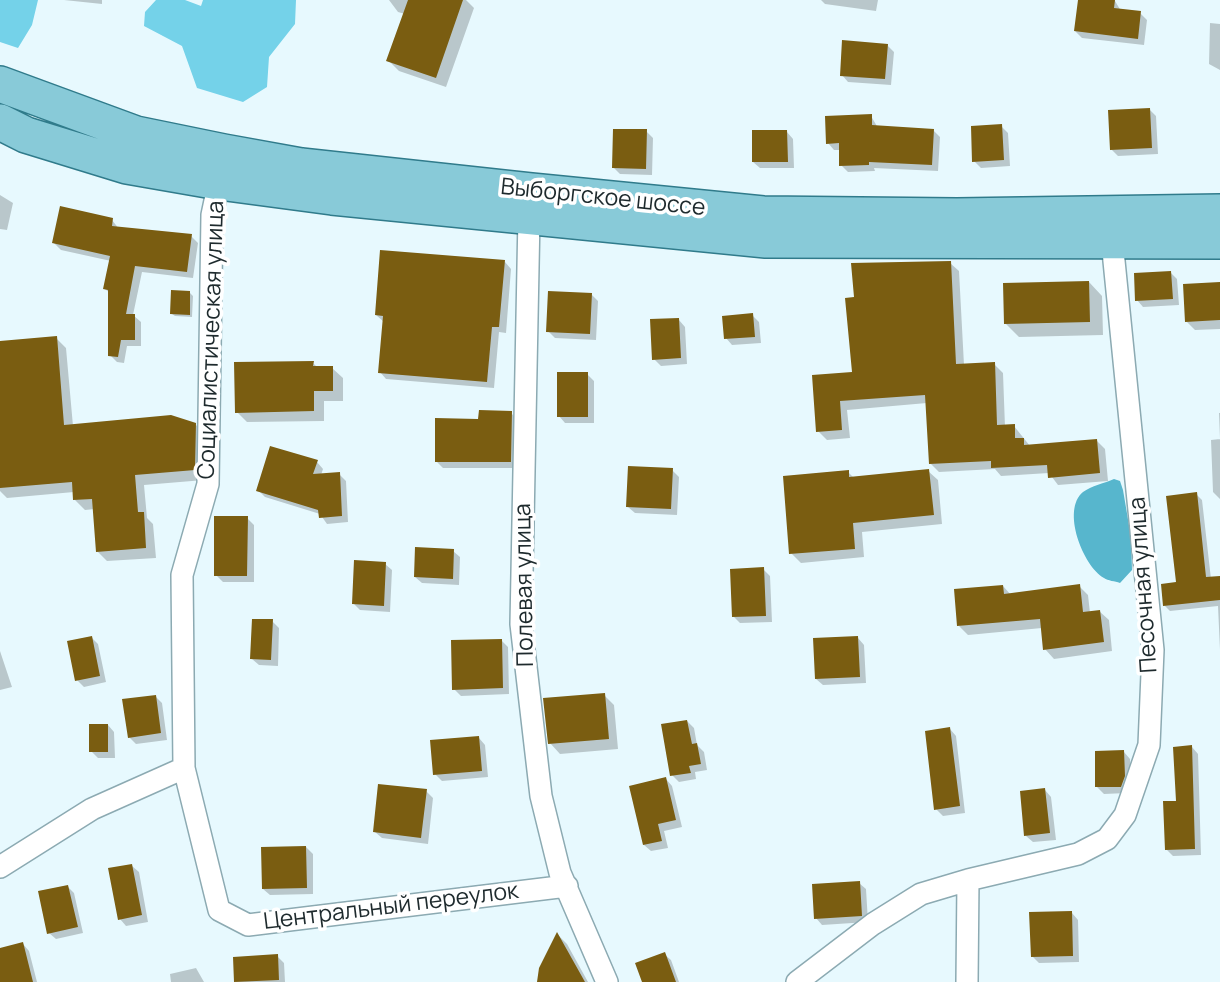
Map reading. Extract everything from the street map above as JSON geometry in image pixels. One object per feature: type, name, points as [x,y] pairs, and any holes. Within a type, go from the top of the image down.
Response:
[{"type":"main road","name":"Выборгское шоссе","points":[[0,84],[59,108],[148,136],[301,166],[517,190],[763,214],[957,216],[1220,212]]},
{"type":"main road","name":"Выборгское шоссе","points":[[0,122],[26,135],[127,166],[219,182],[309,195],[766,240],[1220,241]]},
{"type":"street","name":"Социалистическая улица","points":[[219,182],[212,215],[208,484],[182,575],[184,768],[219,910]]},
{"type":"street","name":"Полевая улица","points":[[529,216],[521,624],[541,796],[560,873],[607,982]]},
{"type":"street","name":"Песочная улица","points":[[797,982],[873,924],[921,894],[1078,854],[1107,839],[1125,815],[1149,745],[1153,650],[1112,242]]},
{"type":"street","points":[[0,867],[92,809],[184,768]]},
{"type":"street","points":[[967,982],[968,880]]},
{"type":"street","name":"Центральный переулок","points":[[219,910],[248,925],[567,886]]},
{"type":"shaded area","points":[[0,0],[38,0],[32,25],[18,48],[0,42]]},
{"type":"shaded area","points":[[156,0],[185,0],[201,6],[203,0],[296,0],[295,24],[269,57],[267,87],[243,102],[197,88],[182,46],[144,26],[145,12]]},
{"type":"shaded area","points":[[1114,479],[1120,481],[1123,490],[1131,537],[1132,570],[1120,583],[1107,580],[1096,572],[1082,550],[1074,524],[1077,500],[1083,492]]},
{"type":"building","points":[[408,0],[463,0],[436,78],[386,61]]},
{"type":"building","points":[[1078,0],[1115,0],[1114,8],[1141,11],[1138,39],[1074,31]]},
{"type":"building","points":[[842,40],[888,44],[885,79],[840,76]]},
{"type":"building","points":[[1150,108],[1152,148],[1110,150],[1108,110]]},
{"type":"building","points":[[872,114],[872,125],[934,129],[932,165],[869,162],[869,165],[839,166],[839,143],[826,144],[825,116]]},
{"type":"building","points":[[1002,124],[1004,160],[972,162],[971,126]]},
{"type":"building","points":[[613,129],[647,129],[646,169],[612,168]]},
{"type":"building","points":[[752,130],[787,130],[788,162],[752,162]]},
{"type":"building","points":[[60,206],[113,218],[112,226],[192,234],[187,272],[135,266],[126,314],[135,314],[135,340],[121,340],[118,357],[108,356],[108,290],[103,289],[110,256],[52,243]]},
{"type":"building","points":[[380,250],[505,260],[499,327],[492,327],[487,382],[378,373],[383,316],[375,315]]},
{"type":"building","points":[[951,261],[956,364],[995,362],[997,425],[1015,424],[1015,438],[1024,438],[1024,445],[1097,439],[1100,473],[1048,478],[1047,465],[991,468],[991,461],[929,464],[925,395],[840,401],[842,430],[816,432],[812,375],[852,372],[845,298],[854,297],[851,263]]},
{"type":"building","points":[[1171,271],[1173,299],[1135,301],[1134,273]]},
{"type":"building","points":[[1089,281],[1090,322],[1004,324],[1003,283]]},
{"type":"building","points":[[1220,282],[1220,320],[1185,322],[1183,284]]},
{"type":"building","points":[[171,290],[190,291],[190,315],[170,314]]},
{"type":"building","points":[[548,291],[592,293],[590,334],[546,332]]},
{"type":"building","points":[[753,313],[755,337],[724,339],[722,316]]},
{"type":"building","points":[[679,318],[681,358],[652,360],[650,319]]},
{"type":"building","points":[[57,336],[64,425],[171,415],[196,423],[195,470],[135,475],[138,512],[144,512],[146,548],[96,552],[92,499],[73,500],[72,482],[0,488],[0,341]]},
{"type":"building","points":[[314,361],[313,366],[333,366],[333,391],[314,391],[314,411],[235,413],[234,362]]},
{"type":"building","points":[[557,372],[588,372],[588,417],[557,417]]},
{"type":"building","points":[[479,410],[512,411],[511,462],[435,462],[435,418],[478,419]]},
{"type":"building","points":[[270,446],[318,460],[313,474],[340,472],[342,516],[319,518],[318,510],[256,491]]},
{"type":"building","points":[[628,466],[673,468],[671,509],[626,507]]},
{"type":"building","points":[[929,469],[934,515],[853,523],[855,549],[789,554],[783,476],[849,470],[849,477]]},
{"type":"building","points":[[1197,492],[1206,577],[1220,576],[1220,600],[1163,606],[1161,584],[1176,582],[1166,496]]},
{"type":"building","points":[[214,516],[248,516],[247,576],[214,576]]},
{"type":"building","points":[[415,547],[454,549],[453,579],[414,577]]},
{"type":"building","points":[[354,560],[386,562],[384,606],[352,604]]},
{"type":"building","points":[[764,567],[766,616],[732,617],[730,569]]},
{"type":"building","points":[[1080,584],[1083,612],[1100,610],[1104,642],[1043,650],[1040,619],[957,626],[954,589],[1003,585],[1004,594]]},
{"type":"building","points":[[252,619],[273,619],[271,660],[250,659]]},
{"type":"building","points":[[92,636],[100,676],[75,681],[67,641]]},
{"type":"building","points":[[858,636],[860,677],[815,679],[813,638]]},
{"type":"building","points":[[502,639],[503,688],[452,690],[451,640]]},
{"type":"building","points":[[605,693],[609,739],[548,744],[543,698]]},
{"type":"building","points":[[156,695],[161,733],[128,738],[122,699]]},
{"type":"building","points":[[687,720],[692,744],[697,743],[701,764],[689,766],[691,773],[670,776],[661,724]]},
{"type":"building","points":[[89,724],[108,724],[108,752],[89,752]]},
{"type":"building","points":[[950,727],[960,806],[934,810],[925,731]]},
{"type":"building","points":[[479,736],[482,771],[433,775],[430,740]]},
{"type":"building","points":[[1192,745],[1195,849],[1165,850],[1163,801],[1176,801],[1173,747]]},
{"type":"building","points":[[1124,750],[1125,776],[1121,787],[1095,787],[1095,751]]},
{"type":"building","points":[[666,777],[676,820],[658,824],[662,841],[643,845],[629,786]]},
{"type":"building","points":[[378,784],[427,789],[421,838],[373,832]]},
{"type":"building","points":[[1045,788],[1050,833],[1024,836],[1020,791]]},
{"type":"building","points":[[306,846],[307,888],[262,889],[261,847]]},
{"type":"building","points":[[132,864],[142,915],[118,920],[108,868]]},
{"type":"building","points":[[860,881],[862,916],[814,919],[812,884]]},
{"type":"building","points":[[68,885],[78,927],[47,934],[38,891]]},
{"type":"building","points":[[1072,911],[1073,956],[1031,957],[1029,912]]},
{"type":"building","points":[[557,932],[585,982],[537,982],[539,968]]},
{"type":"building","points":[[23,942],[33,982],[0,982],[0,948]]},
{"type":"building","points":[[665,952],[676,982],[642,982],[635,963]]},
{"type":"building","points":[[278,954],[279,980],[234,982],[233,957]]}]
